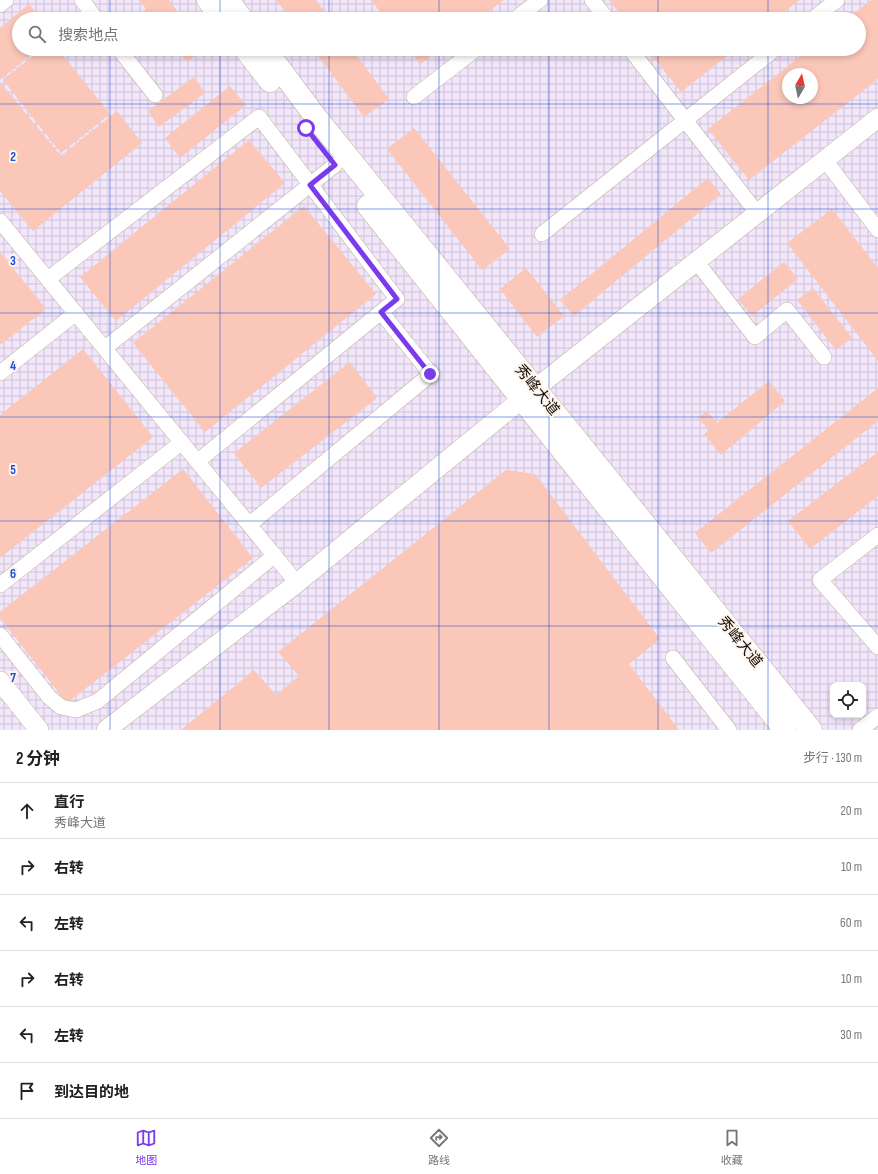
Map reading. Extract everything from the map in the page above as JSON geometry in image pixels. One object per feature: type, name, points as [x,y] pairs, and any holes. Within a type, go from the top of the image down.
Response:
[{"type":"main road","points":[[208,0],[217,12]]},
{"type":"main road","points":[[228,0],[237,12]]},
{"type":"main road","name":"秀峰大道","points":[[250,56],[335,165],[811,730]]},
{"type":"main road","name":"秀峰大道","points":[[270,56],[786,730]]},
{"type":"street","points":[[0,5],[6,0]]},
{"type":"street","points":[[82,0],[91,12]]},
{"type":"street","points":[[524,12],[540,0]]},
{"type":"street","points":[[592,0],[601,12]]},
{"type":"street","points":[[822,12],[837,0]]},
{"type":"street","points":[[124,56],[155,95]]},
{"type":"street","points":[[414,97],[467,56]]},
{"type":"street","points":[[635,56],[757,213]]},
{"type":"street","points":[[542,234],[766,56]]},
{"type":"street","points":[[48,279],[259,117],[397,299],[198,461]]},
{"type":"street","points":[[106,730],[297,583],[529,394],[878,118]]},
{"type":"street","points":[[825,160],[878,230]]},
{"type":"street","points":[[105,348],[335,165]]},
{"type":"street","points":[[0,221],[297,583]]},
{"type":"street","points":[[696,261],[755,337],[787,310],[824,357]]},
{"type":"street","points":[[250,524],[430,374],[381,312]]},
{"type":"street","points":[[0,373],[76,313]]},
{"type":"street","points":[[0,585],[182,442]]},
{"type":"street","points":[[878,535],[820,580],[878,647]]},
{"type":"street","points":[[0,635],[49,697],[61,707],[76,710],[98,701],[275,555]]},
{"type":"street","points":[[673,658],[729,730]]},
{"type":"street","points":[[0,681],[39,730]]},
{"type":"street","points":[[860,730],[878,716]]},
{"type":"shaded area","points":[[0,0],[878,0],[878,730],[0,730]]},
{"type":"building","points":[[139,0],[169,0],[178,12],[142,12],[146,9]]},
{"type":"building","points":[[276,0],[316,0],[325,12],[285,12]]},
{"type":"building","points":[[371,0],[504,0],[488,12],[380,12]]},
{"type":"building","points":[[609,0],[800,0],[784,12],[618,12]]},
{"type":"building","points":[[871,0],[878,0],[878,79],[749,180],[708,129],[782,70],[782,104],[818,104],[818,68],[785,68],[800,56],[866,56],[866,12],[856,12]]},
{"type":"building","points":[[29,4],[35,12],[19,12]]},
{"type":"building","points":[[12,18],[12,56],[29,56],[0,80],[0,28]]},
{"type":"building","points":[[32,56],[64,56],[110,114],[61,153],[3,80]]},
{"type":"building","points":[[182,56],[195,56],[187,62]]},
{"type":"building","points":[[318,56],[357,56],[389,99],[364,117]]},
{"type":"building","points":[[414,56],[431,56],[420,64]]},
{"type":"building","points":[[653,56],[727,56],[681,92]]},
{"type":"building","points":[[194,77],[205,93],[159,127],[148,111]]},
{"type":"building","points":[[0,82],[61,156],[117,111],[142,143],[33,231],[0,191]]},
{"type":"building","points":[[230,86],[246,105],[180,158],[165,138]]},
{"type":"building","points":[[414,128],[510,249],[482,270],[387,149]]},
{"type":"building","points":[[249,140],[285,183],[116,321],[80,277]]},
{"type":"building","points":[[708,178],[721,194],[574,316],[560,300]]},
{"type":"building","points":[[304,206],[376,294],[205,432],[133,343]]},
{"type":"building","points":[[832,209],[878,268],[878,361],[787,243]]},
{"type":"building","points":[[0,252],[46,309],[0,345]]},
{"type":"building","points":[[784,262],[798,279],[752,316],[738,299]]},
{"type":"building","points":[[526,268],[564,316],[537,337],[500,289]]},
{"type":"building","points":[[813,288],[852,338],[836,350],[797,300]]},
{"type":"building","points":[[83,349],[153,437],[0,558],[0,415]]},
{"type":"building","points":[[350,362],[377,398],[261,488],[234,453]]},
{"type":"building","points":[[769,381],[785,401],[721,455],[704,434],[709,430],[698,418],[707,411],[717,423]]},
{"type":"building","points":[[878,388],[878,421],[711,553],[695,533]]},
{"type":"building","points":[[878,452],[878,496],[810,549],[788,521]]},
{"type":"building","points":[[183,469],[253,558],[67,703],[0,618],[0,612]]},
{"type":"building","points":[[506,470],[535,474],[660,639],[629,664],[679,730],[181,730],[254,670],[276,695],[299,676],[278,652]]},
{"type":"route","points":[[306,128],[335,165],[310,185],[397,299],[381,312],[430,374]]}]
